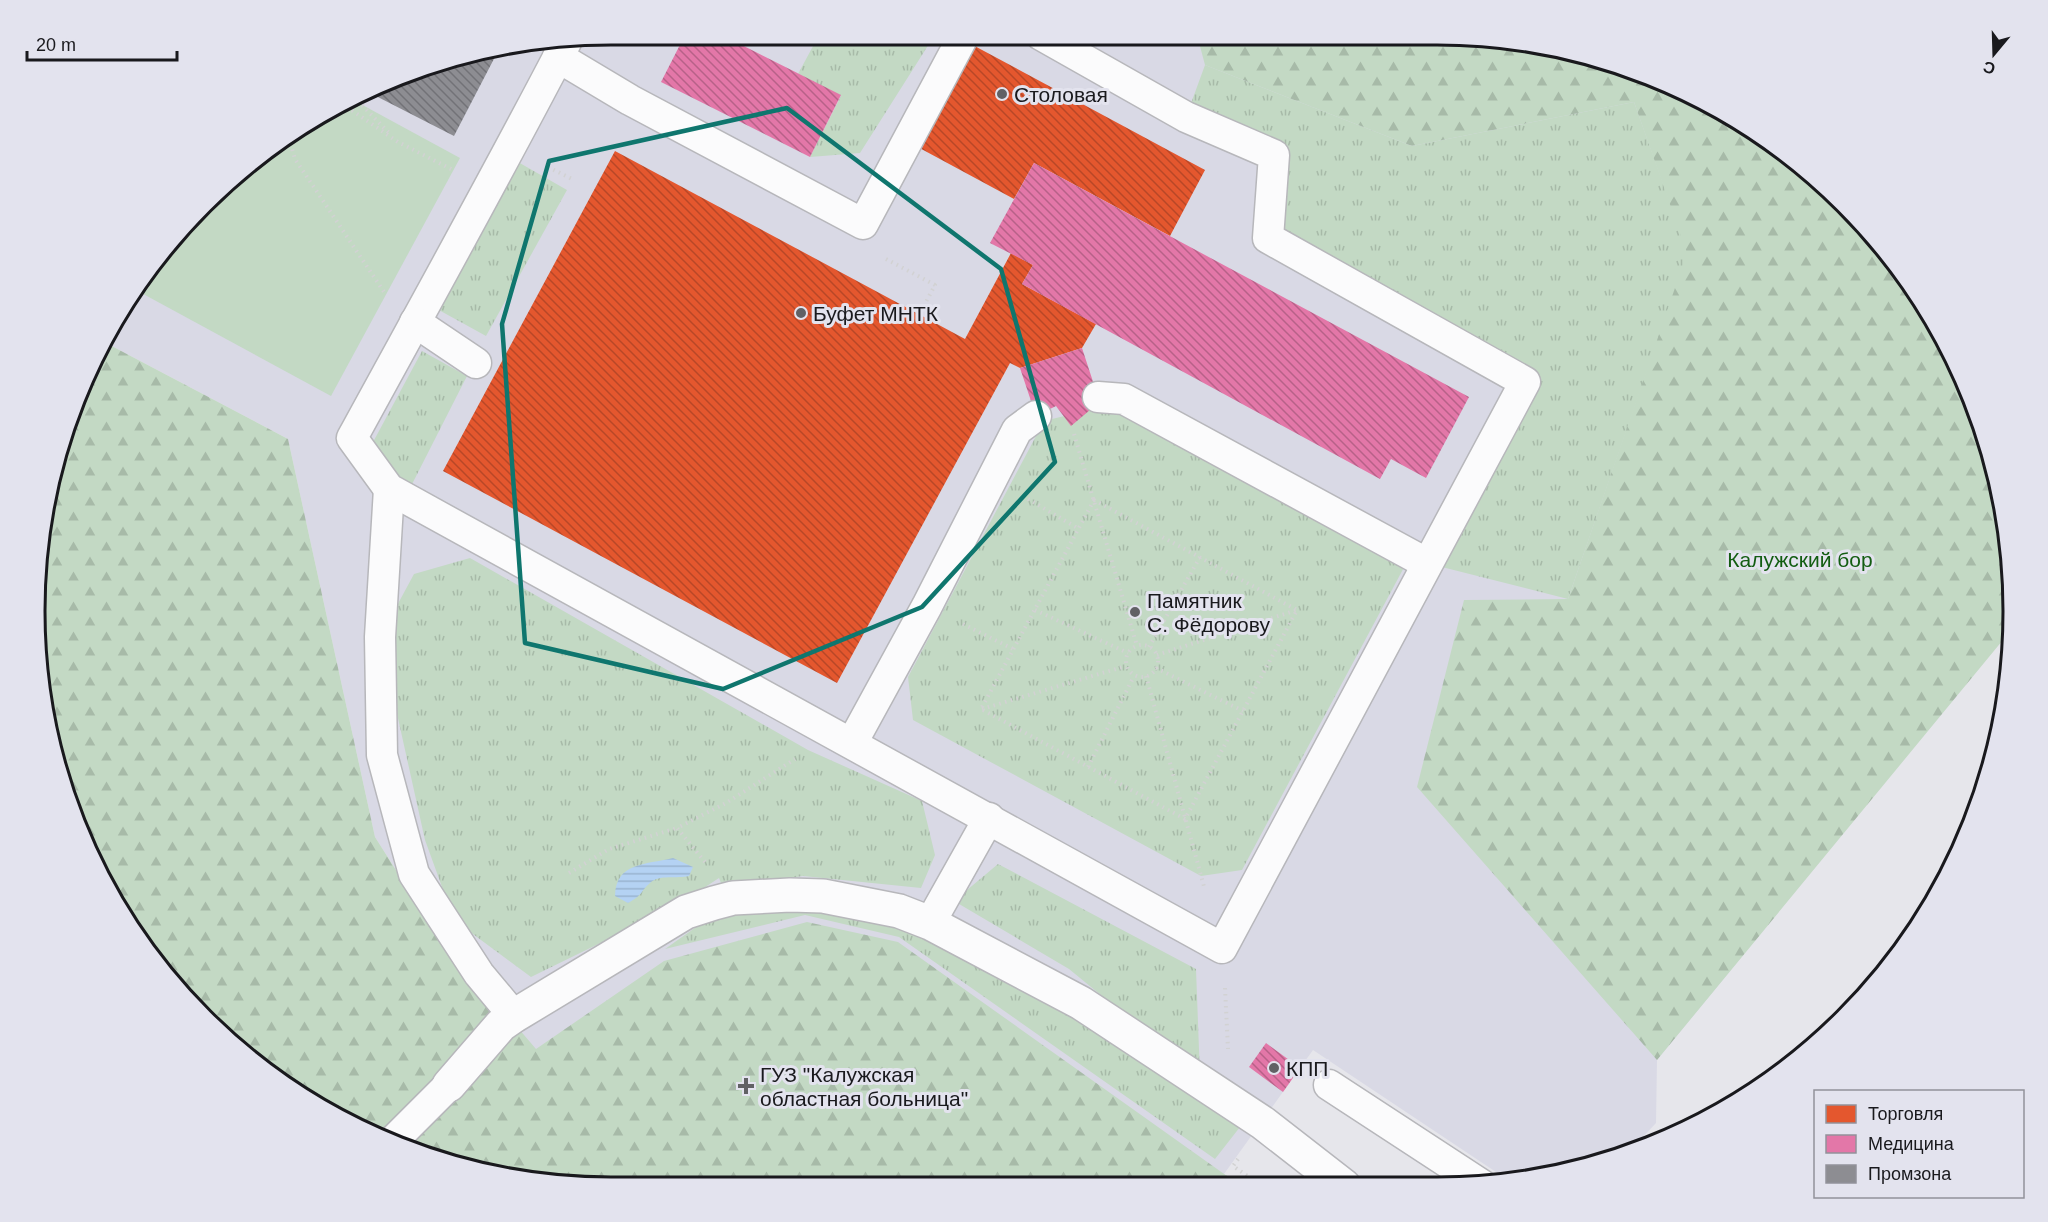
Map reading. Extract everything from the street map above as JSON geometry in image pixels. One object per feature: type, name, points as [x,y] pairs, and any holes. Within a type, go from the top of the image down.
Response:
[{"type":"street","points":[[449,1085],[501,1026],[514,1016],[686,912],[733,898],[824,896],[899,911],[930,922],[1081,1003],[1263,1123],[1332,1177]]},
{"type":"lane","points":[[959,45],[863,224],[630,100],[562,50],[512,148],[471,216],[352,438],[389,489],[1222,948],[1426,563],[1525,382],[1268,238],[1274,154],[1186,117],[1059,45]]},
{"type":"lane","points":[[415,322],[476,363]]},
{"type":"lane","points":[[1098,397],[1124,399],[1426,563]]},
{"type":"lane","points":[[852,743],[927,606],[1017,430],[1036,416]]},
{"type":"lane","points":[[389,489],[380,637],[382,755],[414,874],[479,974],[514,1016]]},
{"type":"lane","points":[[930,922],[988,818]]},
{"type":"lane","points":[[398,1136],[449,1085]]},
{"type":"lane","points":[[1329,1086],[1468,1176]]},
{"type":"path","points":[[360,103],[398,142]]},
{"type":"path","points":[[350,109],[398,142],[459,173],[471,216]]},
{"type":"path","points":[[291,144],[295,159],[392,304],[415,322]]},
{"type":"path","points":[[1071,426],[1137,646]]},
{"type":"path","points":[[992,478],[1079,529]]},
{"type":"path","points":[[981,709],[1094,500]]},
{"type":"path","points":[[1094,500],[1297,610]]},
{"type":"path","points":[[1149,647],[1200,557]]},
{"type":"path","points":[[927,606],[1013,649]]},
{"type":"path","points":[[1035,610],[1128,653]]},
{"type":"path","points":[[1157,655],[1297,610]]},
{"type":"path","points":[[981,709],[1185,819],[1297,610]]},
{"type":"path","points":[[1137,646],[1149,647],[1157,655],[1156,668],[1149,676],[1134,676],[1126,666],[1128,653],[1137,646]]},
{"type":"path","points":[[981,709],[1126,666]]},
{"type":"path","points":[[1156,668],[1243,711]]},
{"type":"path","points":[[1088,767],[1134,676]]},
{"type":"path","points":[[569,873],[609,849],[676,828],[726,803],[808,750],[852,743]]},
{"type":"path","points":[[676,828],[712,870]]},
{"type":"highlighted area","points":[[787,108],[1001,269],[1055,462],[922,607],[723,689],[525,643],[502,324],[549,161]]},
{"type":"shaded area","points":[[611,45],[1437,45],[1511,50],[1583,64],[1632,80],[1988,656],[1657,1060],[1656,1123],[1641,1139],[1619,1147],[1547,1166],[1498,1173],[1313,1050],[1224,1174],[1228,1177],[611,1177],[537,1172],[465,1158],[425,1146],[432,927],[375,837],[288,439],[111,346],[140,297],[162,266],[185,238],[238,185],[266,162],[328,121],[361,103],[429,75],[465,64],[537,50]]},
{"type":"green space","points":[[814,45],[928,45],[860,153],[810,157],[841,96],[798,74]]},
{"type":"green space","name":"Калужский бор","points":[[1200,45],[1474,46],[1511,50],[1583,64],[1654,88],[1687,103],[1751,140],[1810,185],[1837,211],[1863,238],[1908,297],[1945,361],[1960,394],[1984,465],[1992,501],[2002,574],[2002,641],[1657,1060],[1417,787],[1464,600],[1568,599],[1687,253],[1634,102],[1412,146],[1205,65]]},
{"type":"green space","points":[[1205,65],[1412,146],[1634,102],[1688,253],[1568,599],[1426,563],[1525,382],[1268,238],[1274,155],[1186,117]]},
{"type":"green space","points":[[360,104],[460,158],[331,396],[142,294],[185,238],[238,185],[297,140]]},
{"type":"green space","points":[[518,162],[567,190],[486,336],[437,309]]},
{"type":"green space","points":[[111,346],[288,439],[375,837],[432,927],[536,1049],[664,961],[807,922],[898,942],[1228,1177],[611,1177],[537,1172],[465,1158],[394,1134],[328,1101],[266,1060],[238,1037],[185,984],[140,925],[103,861],[88,828],[64,757],[56,721],[46,648],[46,574],[50,537],[64,465],[75,429],[88,394]]},
{"type":"green space","points":[[422,351],[467,376],[405,498],[365,457]]},
{"type":"green space","points":[[1141,397],[1416,545],[1242,870],[1201,876],[913,720],[908,677],[1044,421]]},
{"type":"green space","points":[[470,558],[808,750],[922,801],[935,855],[921,888],[803,876],[723,888],[719,878],[678,905],[531,977],[454,920],[425,840],[380,637],[414,574]]},
{"type":"green space","points":[[998,864],[1196,969],[1200,1076],[1069,969],[954,901]]},
{"type":"green space","points":[[733,901],[924,918],[1240,1127],[1215,1159],[899,937],[805,915],[665,949]]},
{"type":"water","points":[[673,858],[693,867],[689,876],[654,880],[628,903],[615,896],[617,885],[626,871],[643,864]]},
{"type":"building: Торговля","name":"Столовая","points":[[968,45],[973,45],[1205,170],[1170,236],[1034,163],[1014,199],[914,145]]},
{"type":"building: Торговля","points":[[615,151],[965,339],[1011,253],[1033,265],[1022,284],[1096,324],[1082,348],[1020,368],[1010,363],[837,683],[443,471]]},
{"type":"building: Медицина","points":[[680,45],[742,45],[841,95],[810,157],[661,82]]},
{"type":"building: Медицина","points":[[1034,163],[1469,397],[1426,478],[1391,459],[1380,479],[1022,284],[1033,265],[990,243]]},
{"type":"building: Медицина","points":[[1082,348],[1098,397],[1115,389],[1071,426],[1056,406],[1036,416],[1020,368]]},
{"type":"building: Медицина","name":"КПП","points":[[1266,1043],[1300,1068],[1283,1092],[1249,1067]]},
{"type":"building: Промзона","points":[[495,57],[454,136],[376,96],[429,75]]},
{"type":"place","name":"Столовая","points":[[1002,94]]},
{"type":"place","name":"Буфет МНТК","points":[[801,313]]},
{"type":"place","name":"Памятник С. Фёдорову","points":[[1135,612]]},
{"type":"place","name":"КПП","points":[[1274,1068]]},
{"type":"place","name":"ГУЗ \"Калужская областная больница\"","points":[[746,1086]]}]
